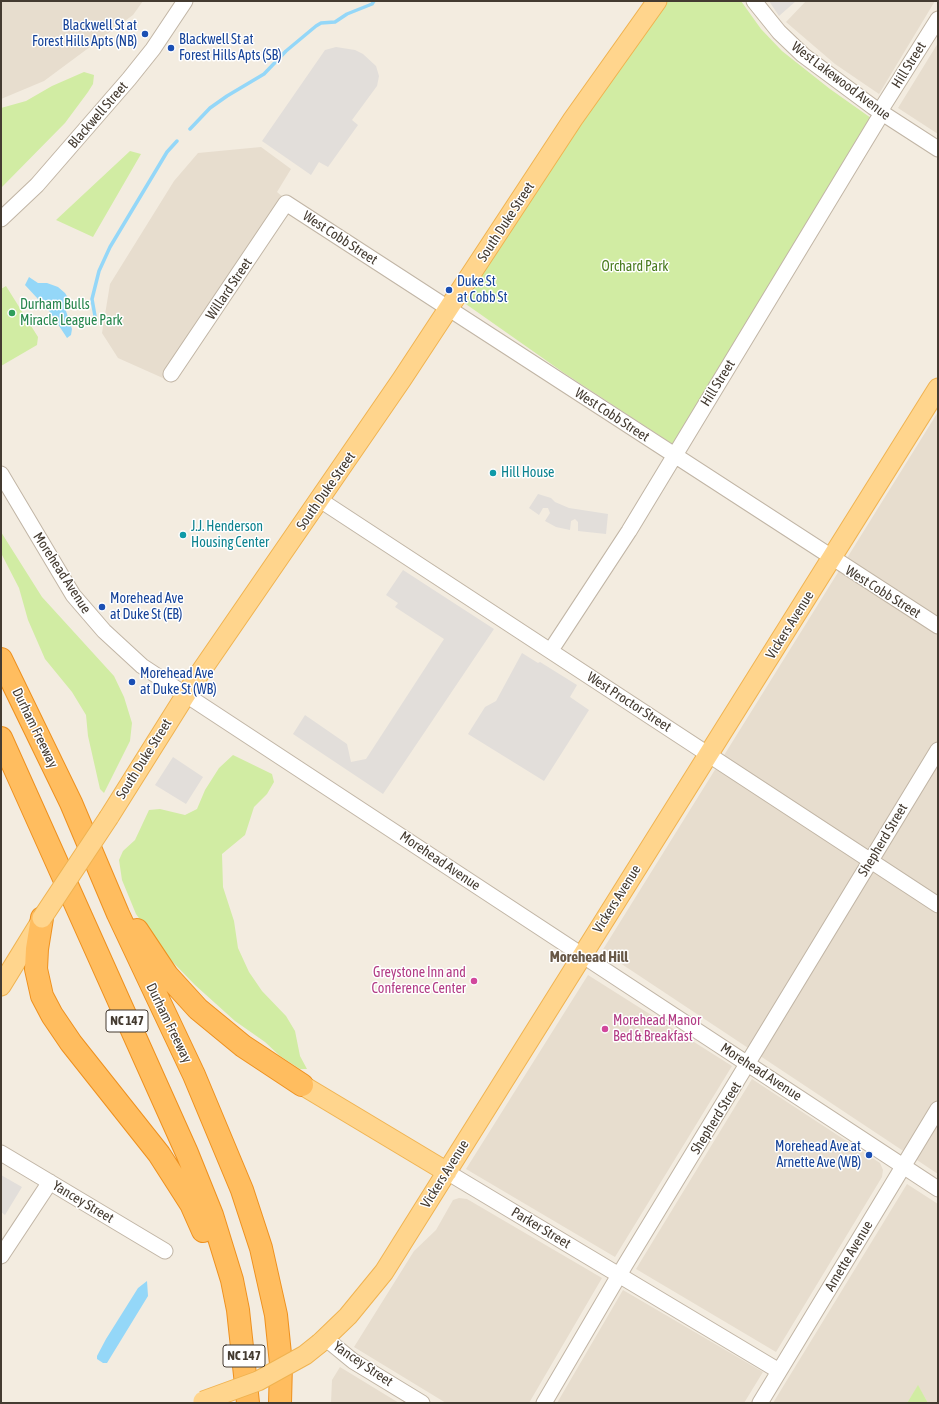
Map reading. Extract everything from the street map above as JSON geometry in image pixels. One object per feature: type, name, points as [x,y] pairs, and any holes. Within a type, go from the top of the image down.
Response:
[{"type":"highway","name":"Durham Freeway","points":[[1,659],[71,803],[118,914],[194,1075],[242,1190],[261,1248],[276,1315],[281,1364],[280,1403]]},
{"type":"highway","name":"NC 147","points":[[1,738],[187,1153],[212,1215],[232,1280],[238,1310],[248,1403]]},
{"type":"highway","points":[[71,803],[140,934],[167,975],[198,1009],[220,1028],[243,1046],[302,1085]]},
{"type":"highway","points":[[42,918],[37,949],[36,969],[38,981],[45,1002],[71,1044],[158,1154],[191,1204],[204,1233],[223,1285],[238,1310]]},
{"type":"highway","points":[[281,1364],[292,1382],[294,1403]]},
{"type":"main road","name":"South Duke Street","points":[[1,986],[42,918],[109,816],[185,695],[320,500],[449,309],[573,119],[657,1]]},
{"type":"main road","name":"Vickers Avenue","points":[[199,1402],[258,1382],[305,1356],[348,1316],[372,1288],[447,1172],[938,388]]},
{"type":"main road","name":"Parker Street","points":[[302,1085],[447,1172]]},
{"type":"street","name":"Blackwell Street","points":[[1,219],[37,185],[129,79],[153,49],[185,1]]},
{"type":"street","name":"West Lakewood Avenue","points":[[754,1],[768,20],[790,44],[881,112],[938,149]]},
{"type":"street","name":"Hill Street","points":[[551,650],[674,456],[938,20]]},
{"type":"street","name":"West Cobb Street","points":[[286,203],[938,626]]},
{"type":"street","name":"Willard Street","points":[[172,374],[286,203]]},
{"type":"street","name":"Morehead Avenue","points":[[1,474],[53,562],[82,607],[121,648],[142,666],[355,804],[938,1189]]},
{"type":"street","name":"West Proctor Street","points":[[320,500],[938,905]]},
{"type":"street","name":"Shepherd Street","points":[[544,1403],[620,1274],[749,1064],[938,750]]},
{"type":"street","name":"Arnette Avenue","points":[[760,1403],[938,1109]]},
{"type":"street","name":"Yancey Street","points":[[1,1153],[165,1251]]},
{"type":"street","name":"Parker Street","points":[[447,1172],[620,1274],[779,1371]]},
{"type":"street","points":[[1,1256],[50,1182]]},
{"type":"street","name":"Yancey Street","points":[[322,1340],[422,1403]]},
{"type":"shaded area","points":[[1,1],[143,1],[133,15],[44,81],[1,99]]},
{"type":"shaded area","points":[[769,1],[796,1],[779,16]]},
{"type":"shaded area","points":[[806,1],[935,1],[879,94],[835,64],[786,22]]},
{"type":"shaded area","points":[[938,43],[938,134],[898,108]]},
{"type":"shaded area","points":[[336,47],[355,50],[363,54],[376,66],[379,76],[377,86],[352,120],[358,125],[328,167],[319,162],[311,175],[262,141],[325,50]]},
{"type":"shaded area","points":[[261,147],[291,169],[277,192],[283,197],[217,307],[165,379],[118,358],[102,333],[110,284],[174,181],[198,153]]},
{"type":"shaded area","points":[[938,412],[938,1174],[602,951]]},
{"type":"shaded area","points":[[538,494],[551,498],[555,502],[569,508],[608,514],[606,534],[578,531],[578,522],[575,519],[571,521],[570,530],[556,527],[545,521],[550,513],[548,508],[543,508],[539,515],[529,508]]},
{"type":"shaded area","points":[[403,570],[494,629],[383,794],[293,734],[305,715],[347,744],[351,762],[366,759],[444,639],[395,607],[398,603],[386,595]]},
{"type":"shaded area","points":[[522,653],[538,663],[540,662],[577,685],[570,697],[589,710],[544,781],[468,734],[485,707],[496,701]]},
{"type":"shaded area","points":[[173,757],[203,777],[186,804],[155,785]]},
{"type":"shaded area","points":[[588,975],[732,1066],[615,1257],[466,1169]]},
{"type":"shaded area","points":[[752,1079],[880,1163],[883,1170],[882,1177],[776,1352],[636,1269]]},
{"type":"shaded area","points":[[1,1175],[22,1187],[5,1215],[1,1212]]},
{"type":"shaded area","points":[[907,1184],[938,1204],[938,1403],[928,1403],[918,1386],[907,1403],[773,1403]]},
{"type":"shaded area","points":[[459,1198],[467,1199],[602,1278],[529,1403],[446,1403],[354,1347],[414,1251],[436,1230],[453,1200]]},
{"type":"shaded area","points":[[623,1290],[763,1372],[744,1403],[557,1403]]},
{"type":"shaded area","points":[[340,1367],[399,1403],[331,1403],[332,1380]]},
{"type":"green space","name":"Orchard Park","points":[[668,1],[741,1],[761,29],[782,51],[830,89],[871,118],[674,445],[564,373],[463,302],[578,125]]},
{"type":"green space","points":[[84,72],[94,75],[93,84],[88,92],[65,123],[1,188],[1,108],[26,101],[52,86]]},
{"type":"green space","points":[[130,151],[141,154],[93,237],[56,220]]},
{"type":"green space","name":"Durham Bulls Miracle League Park","points":[[6,286],[38,337],[37,345],[1,366],[1,289]]},
{"type":"green space","points":[[1,532],[42,597],[114,676],[124,697],[132,723],[130,741],[104,793],[100,789],[88,736],[86,715],[72,692],[45,659],[28,620],[19,588],[1,553]]},
{"type":"green space","points":[[233,755],[272,774],[274,782],[267,794],[254,807],[245,835],[222,854],[223,887],[234,921],[238,948],[249,972],[262,991],[286,1016],[295,1031],[300,1056],[307,1069],[300,1069],[280,1056],[265,1042],[235,1021],[195,985],[166,955],[136,914],[122,880],[119,860],[123,851],[135,840],[149,810],[160,809],[185,815],[197,809],[205,790],[219,768]]},
{"type":"green space","points":[[918,1385],[928,1403],[907,1403]]},
{"type":"water","points":[[29,277],[38,283],[47,283],[58,287],[65,293],[68,298],[65,305],[66,311],[72,329],[71,335],[67,338],[50,312],[25,285]]},
{"type":"water","points":[[147,1281],[148,1296],[107,1363],[103,1363],[97,1359],[97,1356],[106,1339],[138,1288]]},
{"type":"waterway","points":[[190,129],[210,108],[264,74],[286,51],[316,26],[321,23],[335,22],[347,14],[372,4],[374,1]]},
{"type":"waterway","points":[[96,322],[92,299],[99,271],[110,247],[167,152],[177,141]]},
{"type":"place","name":"Blackwell St at Forest Hills Apts (NB)","points":[[145,34]]},
{"type":"place","name":"Blackwell St at Forest Hills Apts (SB)","points":[[171,48]]},
{"type":"place","name":"Duke St at Cobb St","points":[[449,290]]},
{"type":"place","name":"Durham Bulls Miracle League Park","points":[[12,313]]},
{"type":"place","name":"Hill House","points":[[493,473]]},
{"type":"place","name":"J.J. Henderson Housing Center","points":[[183,535]]},
{"type":"place","name":"Morehead Ave at Duke St (EB)","points":[[102,607]]},
{"type":"place","name":"Morehead Ave at Duke St (WB)","points":[[132,682]]},
{"type":"place","name":"Greystone Inn and Conference Center","points":[[474,981]]},
{"type":"place","name":"Morehead Manor Bed & Breakfast","points":[[605,1029]]},
{"type":"place","name":"Morehead Ave at Arnette Ave (WB)","points":[[869,1155]]},
{"type":"district","name":"Morehead Hill","points":[[589,957]]}]
